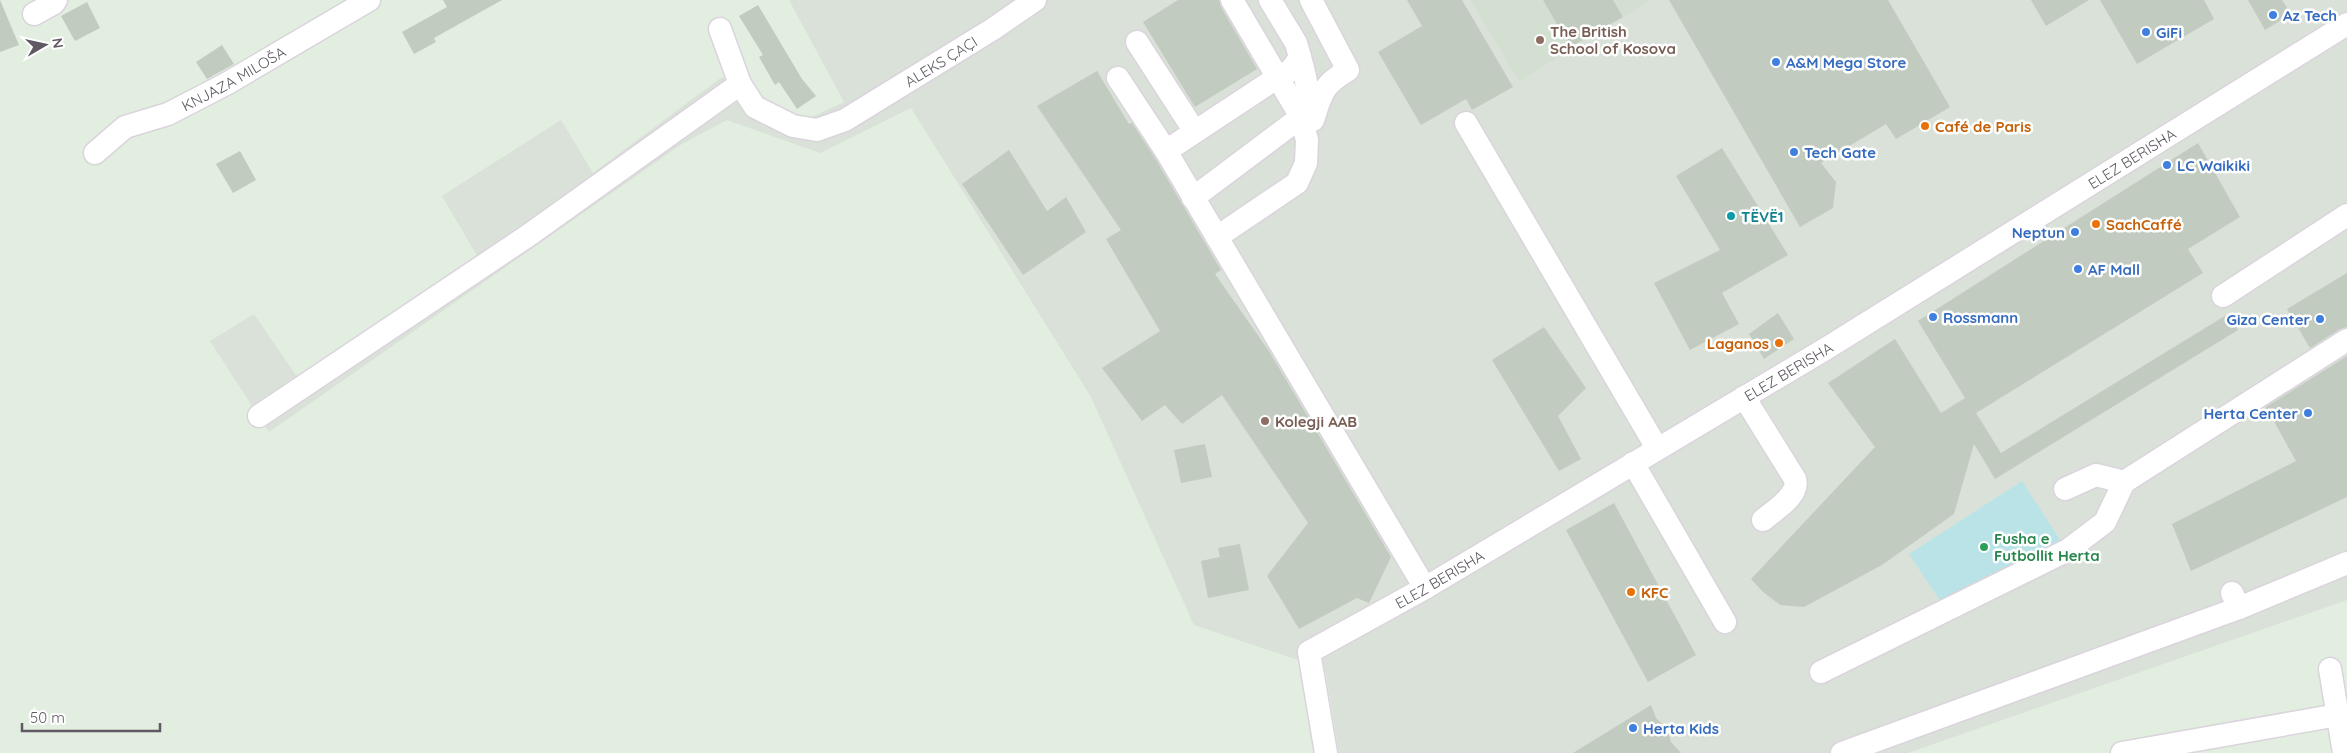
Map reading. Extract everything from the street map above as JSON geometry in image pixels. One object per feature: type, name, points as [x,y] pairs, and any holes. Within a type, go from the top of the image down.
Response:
[{"type":"street","points":[[34,14],[56,0]]},
{"type":"street","name":"KNJAZA MILOŠA","points":[[95,153],[125,127],[168,114],[226,84],[369,0]]},
{"type":"street","name":"ALEKS ÇAÇI","points":[[720,29],[740,84],[755,107],[793,126],[817,130],[845,120],[993,29],[1035,0]]},
{"type":"street","points":[[1232,0],[1301,117],[1307,140]]},
{"type":"street","points":[[1194,198],[1301,117],[1306,110],[1305,75],[1296,43],[1270,0]]},
{"type":"street","points":[[1217,237],[1296,183],[1306,162],[1307,140],[1322,92],[1331,80],[1348,70],[1311,0]]},
{"type":"street","name":"ELEZ BERISHA","points":[[1326,753],[1309,652],[1425,588],[1835,343],[2347,24]]},
{"type":"street","points":[[1137,42],[1194,132]]},
{"type":"street","points":[[1166,151],[1278,77],[1288,74],[1300,57]]},
{"type":"street","points":[[1118,78],[1166,151],[1425,588]]},
{"type":"street","points":[[259,416],[529,235],[740,84]]},
{"type":"street","points":[[1466,123],[1657,448]]},
{"type":"street","points":[[2223,296],[2347,214]]},
{"type":"street","points":[[1821,672],[2068,550],[2105,522],[2124,482],[2347,340]]},
{"type":"street","points":[[1744,397],[1795,479],[1797,486],[1795,492],[1763,520]]},
{"type":"street","points":[[1632,463],[1725,622]]},
{"type":"street","points":[[2065,489],[2096,475],[2124,482]]},
{"type":"street","points":[[1842,753],[2235,601],[2347,563]]},
{"type":"street","points":[[2330,669],[2344,753]]},
{"type":"street","points":[[2122,753],[2338,715]]},
{"type":"shaded area","points":[[789,0],[2347,0],[2347,600],[1908,753],[1339,753],[1325,669],[1194,625],[1091,397],[911,108],[820,153],[727,120],[682,144],[269,432],[210,341],[254,314],[297,377],[479,259],[442,196],[561,120],[593,173],[722,77],[799,123],[844,102]]},
{"type":"shaded area","name":"The British School of Kosova","points":[[1470,0],[1651,0],[1519,81]]},
{"type":"shaded area","name":"Fusha e Futbollit Herta","points":[[2022,481],[2060,540],[1943,605],[1909,554]]},
{"type":"building","points":[[0,0],[19,45],[0,52]]},
{"type":"building","points":[[443,0],[502,0],[434,38],[436,42],[414,54],[402,32],[447,7]]},
{"type":"building","points":[[1178,0],[1219,0],[1221,7],[1257,69],[1195,107],[1143,22]]},
{"type":"building","points":[[1407,0],[1462,0],[1513,87],[1472,110],[1466,99],[1421,125],[1378,52],[1422,26]]},
{"type":"building","points":[[1543,0],[1613,0],[1623,17],[1570,47]]},
{"type":"building","name":"A&M Mega Store","points":[[1669,0],[1888,0],[1950,107],[1896,139],[1886,124],[1821,163],[1836,182],[1833,208],[1800,227]]},
{"type":"building","points":[[2031,0],[2089,0],[2046,26]]},
{"type":"building","points":[[2100,0],[2204,0],[2214,19],[2137,64]]},
{"type":"building","points":[[2248,0],[2282,0],[2291,14],[2265,30]]},
{"type":"building","points":[[87,2],[100,28],[75,41],[61,16]]},
{"type":"building","points":[[758,5],[802,79],[816,96],[797,109],[779,82],[775,85],[759,57],[763,55],[739,16]]},
{"type":"building","points":[[222,45],[234,64],[207,79],[196,62]]},
{"type":"building","points":[[1097,71],[1129,124],[1132,123],[1155,158],[1221,270],[1215,274],[1269,351],[1391,557],[1369,603],[1357,598],[1299,629],[1267,576],[1308,523],[1222,395],[1182,424],[1165,405],[1142,421],[1102,368],[1160,331],[1106,239],[1121,230],[1037,106]]},
{"type":"building","points":[[2198,143],[2240,217],[2188,249],[2203,273],[1976,413],[2001,453],[2228,314],[2238,330],[1995,479],[1974,444],[1954,514],[1882,565],[1804,607],[1780,605],[1763,592],[1751,579],[1875,447],[1828,383],[1895,339],[1941,413],[1965,398],[1918,321]]},
{"type":"building","points":[[1722,148],[1788,255],[1722,293],[1739,324],[1690,350],[1654,283],[1720,250],[1676,176]]},
{"type":"building","points":[[1009,150],[1047,211],[1066,197],[1086,232],[1023,275],[962,184]]},
{"type":"building","points":[[240,151],[256,180],[233,193],[216,164]]},
{"type":"building","name":"Giza Center","points":[[2347,273],[2347,327],[2340,329],[2310,348],[2287,309]]},
{"type":"building","points":[[1778,313],[1794,339],[1764,359],[1749,334]]},
{"type":"building","points":[[1544,327],[1586,388],[1558,416],[1581,459],[1559,471],[1492,360]]},
{"type":"building","points":[[2347,356],[2347,497],[2191,571],[2172,524],[2296,461],[2266,407]]},
{"type":"building","points":[[1205,444],[1212,477],[1181,483],[1174,450]]},
{"type":"building","name":"KFC","points":[[1614,503],[1696,655],[1648,682],[1566,530]]},
{"type":"building","points":[[1240,544],[1249,590],[1208,598],[1201,561],[1220,557],[1218,548]]},
{"type":"building","points":[[1651,705],[1656,718],[1667,729],[1671,742],[1681,753],[1573,753]]},
{"type":"place","name":"Az Tech","points":[[2273,15]]},
{"type":"place","name":"GiFi","points":[[2146,32]]},
{"type":"place","name":"The British School of Kosova","points":[[1540,40]]},
{"type":"place","name":"A&M Mega Store","points":[[1776,62]]},
{"type":"place","name":"Café de Paris","points":[[1925,126]]},
{"type":"place","name":"Tech Gate","points":[[1794,152]]},
{"type":"place","name":"LC Waikiki","points":[[2167,165]]},
{"type":"place","name":"TËVË1","points":[[1731,216]]},
{"type":"place","name":"SachCaffé","points":[[2096,224]]},
{"type":"place","name":"Neptun","points":[[2075,232]]},
{"type":"place","name":"AF Mall","points":[[2078,269]]},
{"type":"place","name":"Rossmann","points":[[1933,317]]},
{"type":"place","name":"Giza Center","points":[[2320,319]]},
{"type":"place","name":"Laganos","points":[[1779,343]]},
{"type":"place","name":"Herta Center","points":[[2308,413]]},
{"type":"place","name":"Kolegji AAB","points":[[1265,421]]},
{"type":"place","name":"Fusha e Futbollit Herta","points":[[1984,547]]},
{"type":"place","name":"KFC","points":[[1631,592]]},
{"type":"place","name":"Herta Kids","points":[[1633,728]]}]
